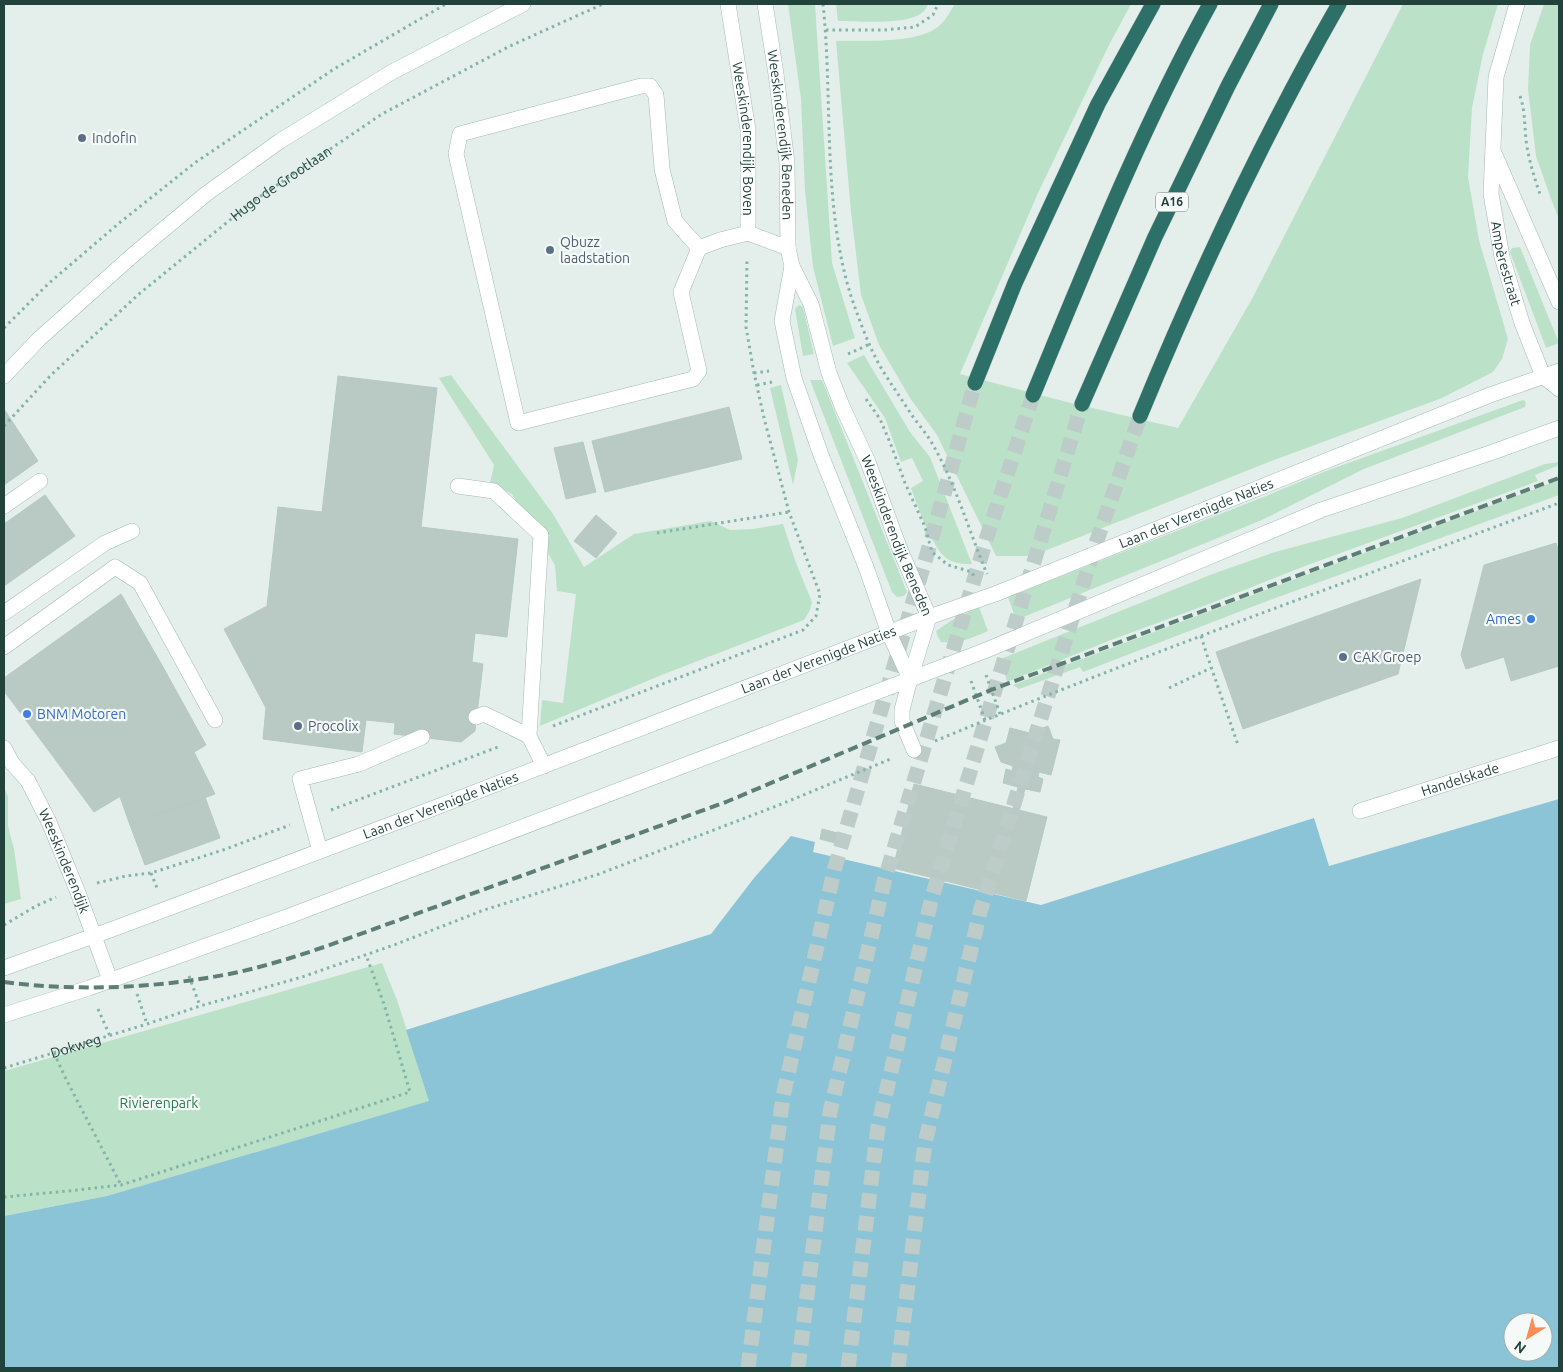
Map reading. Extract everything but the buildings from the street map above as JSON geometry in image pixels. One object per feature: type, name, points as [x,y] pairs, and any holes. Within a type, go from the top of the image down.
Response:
[{"type":"highway","points":[[975,383],[1015,283],[1098,104],[1153,4]]},
{"type":"highway","points":[[1033,394],[1112,205],[1185,50],[1210,4]]},
{"type":"highway","name":"A16","points":[[1082,404],[1155,236],[1228,86],[1271,4]]},
{"type":"highway","points":[[1140,416],[1173,336],[1235,201],[1302,69],[1339,4]]},
{"type":"main road","points":[[4,376],[39,338],[206,194],[280,141],[392,72],[522,4]]},
{"type":"main road","name":"Weeskinderendijk Boven","points":[[728,4],[748,130],[748,233],[788,248]]},
{"type":"main road","name":"Weeskinderendijk Beneden","points":[[765,4],[788,163],[788,248],[792,266],[811,304],[830,373],[842,406],[868,462],[899,547],[929,617],[910,679]]},
{"type":"main road","name":"Ampèrestraat","points":[[1517,4],[1496,77],[1491,194],[1502,257],[1522,323],[1543,376]]},
{"type":"main road","points":[[699,248],[675,221],[662,169],[656,95],[650,86],[641,86],[460,134],[456,154],[518,423],[693,379],[700,371],[681,292],[699,248],[720,240],[748,233]]},
{"type":"main road","name":"Ampèrestraat","points":[[1492,147],[1559,302]]},
{"type":"main road","name":"Weeskinderendijk Beneden","points":[[792,266],[782,321],[794,378],[821,455],[866,566],[889,633],[910,679]]},
{"type":"main road","name":"Laan der Verenigde Naties","points":[[93,936],[544,766],[929,617],[995,594],[1481,399],[1559,371]]},
{"type":"main road","points":[[1543,376],[1559,389]]},
{"type":"main road","points":[[4,1015],[110,980],[292,915],[999,645],[1321,510],[1559,428]]},
{"type":"main road","points":[[4,506],[40,481]]},
{"type":"main road","points":[[458,486],[494,492],[541,535],[529,736],[544,766]]},
{"type":"main road","points":[[4,613],[105,543],[132,532]]},
{"type":"main road","points":[[4,647],[116,567],[140,583],[215,720]]},
{"type":"main road","points":[[910,679],[902,710],[902,721],[914,750]]},
{"type":"main road","points":[[476,717],[484,714],[529,736]]},
{"type":"main road","points":[[320,851],[300,779],[359,764],[422,737]]},
{"type":"main road","name":"Weeskinderendijk","points":[[4,748],[12,763],[28,781],[49,822],[77,890],[110,980]]},
{"type":"main road","name":"Handelskade","points":[[1360,811],[1559,748]]},
{"type":"main road","points":[[4,968],[93,936]]},
{"type":"path","name":"Hugo de Grootlaan","points":[[4,426],[51,375],[139,294],[252,202],[382,114],[510,46],[603,4]]},
{"type":"path","points":[[823,4],[836,222],[841,256],[850,291],[879,365],[912,416],[933,444],[953,487],[995,594]]},
{"type":"path","points":[[826,30],[884,30],[915,26],[932,14],[938,4]]},
{"type":"path","points":[[1496,77],[1520,95],[1524,108],[1527,145],[1532,170],[1542,200]]},
{"type":"path","points":[[529,736],[803,630],[816,616],[820,594],[789,512],[754,373],[746,327],[748,233]]},
{"type":"path","points":[[135,987],[147,1024],[200,1006],[302,977],[394,945],[484,910],[599,874],[788,802],[1065,688],[1559,503]]},
{"type":"path","points":[[657,533],[789,512]]},
{"type":"path","points":[[1201,636],[1238,745]]},
{"type":"path","points":[[999,645],[986,675],[1000,714]]},
{"type":"path","points":[[1169,688],[1211,668]]},
{"type":"path","points":[[4,925],[21,914],[56,897]]},
{"type":"path","points":[[4,1197],[120,1184],[410,1092],[384,1004],[366,954]]},
{"type":"path","name":"Dokweg","points":[[4,1068],[147,1024]]},
{"type":"path","points":[[54,1053],[120,1184]]},
{"type":"green space","points":[[788,4],[815,4],[832,263],[855,338],[833,346],[813,267],[805,191],[801,99]]},
{"type":"green space","points":[[836,4],[928,4],[924,11],[908,19],[870,22],[838,21]]},
{"type":"green space","points":[[955,4],[1131,4],[1108,47],[1038,193],[960,374],[1178,428],[1253,297],[1403,4],[1498,4],[1483,54],[1472,108],[1468,177],[1479,240],[1508,339],[1502,359],[1493,372],[1442,398],[1274,460],[1032,556],[996,556],[937,435],[910,398],[879,345],[861,295],[851,212],[836,41],[892,40],[921,35],[933,30],[942,23]]},
{"type":"green space","points":[[1544,4],[1559,4],[1559,219],[1536,156],[1528,89],[1530,45]]},
{"type":"green space","points":[[1520,247],[1559,343],[1546,348],[1510,252],[1512,248]]},
{"type":"green space","points":[[799,305],[803,307],[814,354],[803,356],[795,309]]},
{"type":"green space","points":[[864,355],[910,432],[930,457],[972,564],[949,560],[931,538],[911,488],[923,481],[912,458],[901,462],[885,418],[847,363]]},
{"type":"green space","points":[[451,375],[553,514],[584,567],[634,534],[711,521],[730,530],[753,529],[783,524],[812,602],[804,620],[664,674],[540,726],[542,700],[563,703],[576,594],[557,591],[555,565],[512,494],[490,483],[494,465],[439,378]]},
{"type":"green space","points":[[810,380],[822,380],[907,592],[904,596],[897,597],[892,592]]},
{"type":"green space","points":[[781,385],[798,460],[793,485],[770,388]]},
{"type":"green space","points":[[1523,400],[1526,402],[1525,407],[1364,469],[1262,520],[1016,620],[1008,597],[1326,471]]},
{"type":"green space","points":[[1559,462],[1557,466],[1535,475],[1538,481],[1305,566],[1007,682],[1003,658],[1210,575],[1275,552],[1402,518],[1545,464]]},
{"type":"green space","points":[[1559,480],[1559,495],[1262,603],[1083,672],[1080,667],[1019,689],[1013,685]]},
{"type":"green space","points":[[979,607],[988,631],[960,641],[941,642],[936,631],[952,620]]},
{"type":"green space","points":[[4,788],[8,796],[8,826],[14,849],[21,899],[4,904]]},
{"type":"green space","name":"Rivierenpark","points":[[382,963],[397,1000],[430,1101],[107,1196],[4,1216],[4,1071]]},
{"type":"water","points":[[1559,799],[1559,1368],[4,1368],[4,1216],[107,1196],[429,1101],[406,1030],[711,934],[754,878],[791,836],[815,842],[813,852],[1041,905],[1314,818],[1329,866]]},
{"type":"tunnel","points":[[748,1368],[783,1096],[835,867],[975,383]]},
{"type":"tunnel","points":[[798,1368],[830,1112],[884,882],[986,540],[1033,395]]},
{"type":"tunnel","points":[[848,1368],[878,1127],[932,897],[1082,404]]},
{"type":"tunnel","points":[[898,1368],[925,1143],[980,912],[1095,546],[1140,416]]},
{"type":"railway","points":[[4,982],[63,987],[122,987],[181,982],[239,972],[327,946],[726,802],[991,690],[1559,478]]},
{"type":"place","name":"Indofin","points":[[82,138]]},
{"type":"place","name":"Qbuzz laadstation","points":[[550,250]]},
{"type":"place","name":"Ames","points":[[1531,619]]},
{"type":"place","name":"CAK Groep","points":[[1343,657]]},
{"type":"place","name":"BNM Motoren","points":[[27,714]]},
{"type":"place","name":"Procolix","points":[[298,726]]}]
